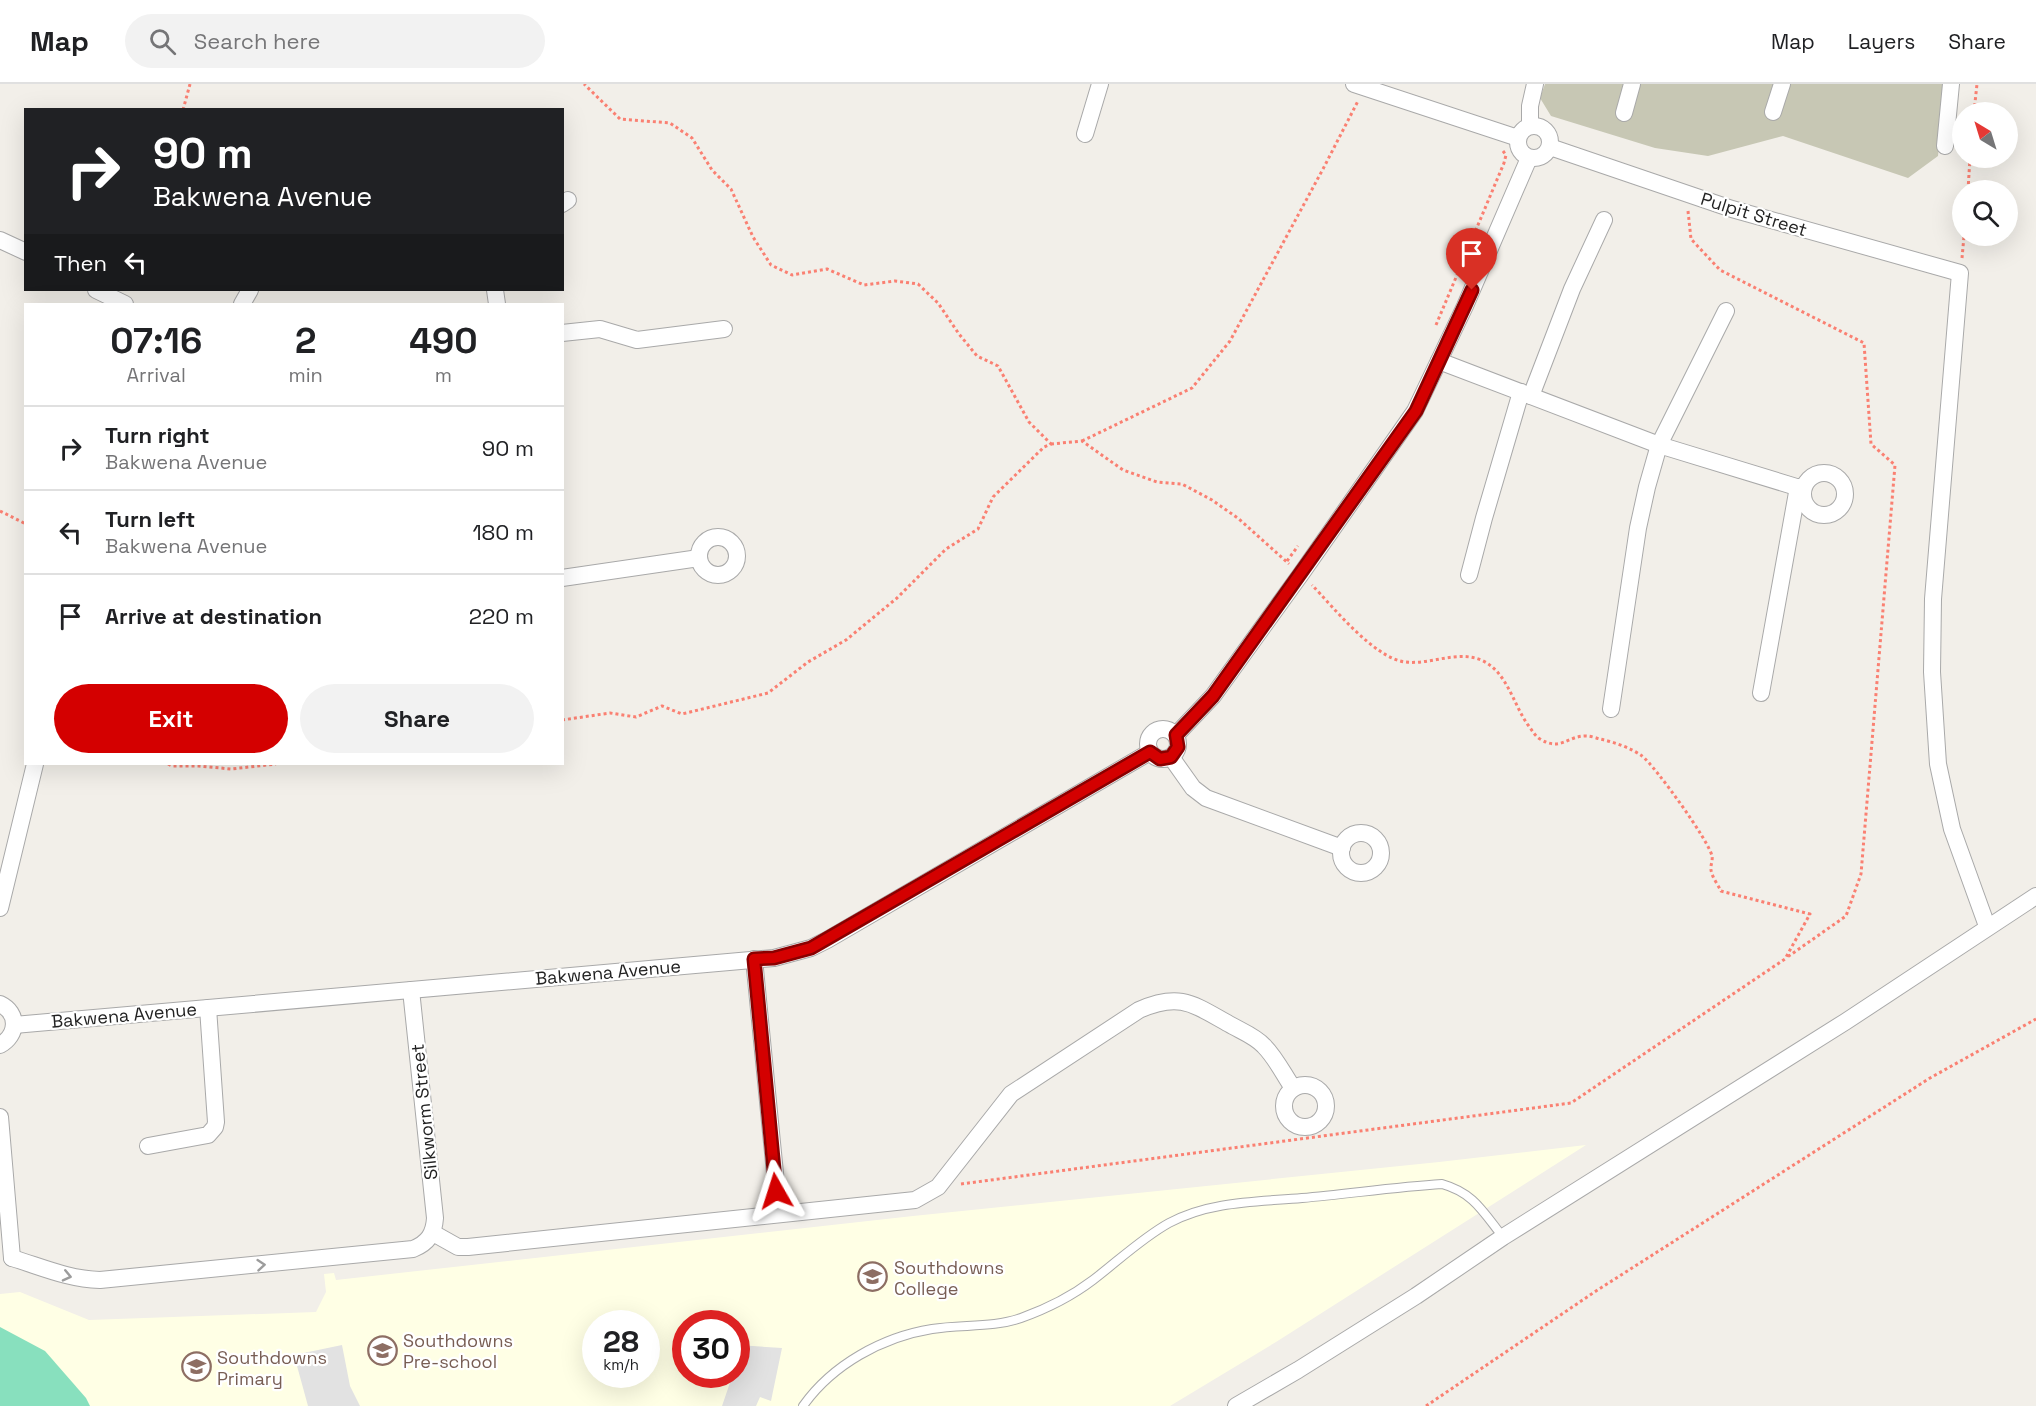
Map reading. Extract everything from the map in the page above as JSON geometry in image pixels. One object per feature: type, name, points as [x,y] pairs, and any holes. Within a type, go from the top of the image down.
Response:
[{"type":"street","points":[[1085,134],[1100,84]]},
{"type":"street","points":[[1359,86],[1524,132],[1539,126],[1550,138],[1550,147],[1542,157],[1529,158],[1520,150],[1524,132],[1530,106],[1534,84]]},
{"type":"street","points":[[1624,113],[1632,84]]},
{"type":"street","points":[[1773,112],[1782,84]]},
{"type":"street","points":[[1945,146],[1951,84]]},
{"type":"street","name":"Pulpit Street","points":[[1550,147],[1732,209],[1960,273],[1933,599],[1932,672],[1938,764],[1952,829],[1987,926]]},
{"type":"street","points":[[1176,735],[1213,696],[1416,411],[1529,158]]},
{"type":"street","points":[[1469,575],[1484,518],[1526,394],[1604,220]]},
{"type":"street","points":[[0,240],[24,251]]},
{"type":"street","points":[[98,291],[123,303]]},
{"type":"street","points":[[1611,709],[1638,528],[1659,445],[1726,311]]},
{"type":"street","points":[[564,333],[600,329],[637,340],[724,329]]},
{"type":"street","points":[[1439,361],[1659,445],[1800,488],[1761,693]]},
{"type":"street","points":[[564,578],[699,558]]},
{"type":"street","points":[[1167,729],[1176,735],[1178,747],[1171,757],[1160,759],[1150,752],[1148,738],[1156,730],[1167,729]]},
{"type":"street","name":"Bakwena Avenue","points":[[14,1025],[774,958],[796,953],[827,940],[1150,752]]},
{"type":"street","points":[[1171,757],[1198,794],[1342,848]]},
{"type":"street","points":[[0,908],[35,765]]},
{"type":"street","points":[[1236,1406],[1407,1302],[1503,1237],[1845,1022],[1987,926],[2036,896]]},
{"type":"street","points":[[754,959],[779,1214]]},
{"type":"street","name":"Silkworm Street","points":[[411,990],[435,1218],[433,1233]]},
{"type":"street","points":[[0,1117],[6,1263],[83,1280],[100,1280],[413,1249],[423,1244],[433,1233],[458,1247],[468,1247],[915,1200],[938,1187],[1011,1094],[1139,1010],[1158,1002],[1172,1000],[1196,1005],[1252,1037],[1268,1051],[1293,1089]]},
{"type":"street","points":[[0,1004],[10,1011],[14,1025],[9,1038],[0,1045]]},
{"type":"street","points":[[148,1146],[208,1135],[215,1127],[208,1008]]},
{"type":"lane","points":[[803,1406],[831,1376],[876,1346],[901,1336],[932,1329],[995,1323],[1020,1318],[1067,1297],[1091,1282],[1168,1224],[1192,1212],[1257,1201],[1442,1184],[1459,1189],[1476,1202],[1503,1237]]},
{"type":"path","points":[[183,108],[189,84]]},
{"type":"path","points":[[584,84],[620,118],[670,123],[692,138],[712,170],[731,189],[753,237],[771,265],[792,274],[827,269],[864,285],[895,280],[918,284],[938,303],[977,356],[998,366],[1029,422],[1051,444]]},
{"type":"path","points":[[1975,102],[1977,84]]},
{"type":"path","points":[[564,720],[610,713],[636,717],[662,706],[682,714],[768,693],[808,662],[846,640],[897,598],[946,549],[978,529],[993,497],[1044,447],[1051,444],[1082,441],[1192,388],[1230,341],[1323,169],[1359,86]]},
{"type":"path","points":[[1432,333],[1504,163],[1506,155],[1501,147]]},
{"type":"path","points":[[938,1187],[1571,1103],[1846,916],[1861,874],[1895,465],[1871,444],[1864,344],[1720,270],[1691,239],[1686,194]]},
{"type":"path","points":[[1082,441],[1123,470],[1156,482],[1182,484],[1212,500],[1239,519],[1301,574],[1368,643],[1384,655],[1405,662],[1464,657],[1482,660],[1498,671],[1520,714],[1538,738],[1551,744],[1562,744],[1587,736],[1603,739],[1635,751],[1644,757],[1698,830],[1712,856],[1711,870],[1721,891],[1810,914],[1785,959]]},
{"type":"path","points":[[0,511],[24,523]]},
{"type":"path","points":[[1287,561],[1300,544]]},
{"type":"path","points":[[170,765],[231,769],[267,765]]},
{"type":"path","points":[[1426,1406],[1596,1291],[1930,1078],[2036,1019]]},
{"type":"shaded area","points":[[1545,84],[1944,84],[1938,156],[1908,178],[1783,136],[1708,156],[1655,148],[1551,116],[1540,98]]},
{"type":"shaded area","name":"Southdowns College","points":[[1586,1145],[1276,1342],[1170,1406],[0,1406],[0,1294],[20,1292],[89,1320],[316,1312],[326,1292],[324,1274],[334,1273],[336,1280]]},
{"type":"shaded area","points":[[342,1345],[350,1386],[360,1406],[308,1406],[294,1355]]},
{"type":"shaded area","points":[[750,1346],[782,1348],[771,1401],[760,1397],[756,1406],[722,1406],[728,1388],[750,1388]]},
{"type":"green space","points":[[0,1327],[45,1351],[86,1398],[90,1406],[0,1406]]},
{"type":"place","name":"Southdowns College","points":[[873,1277]]},
{"type":"place","name":"Southdowns Pre-school","points":[[382,1350]]},
{"type":"place","name":"Southdowns Primary","points":[[196,1367]]},
{"type":"route","points":[[776,1191],[754,959],[774,958],[811,948],[1150,752],[1160,759],[1171,757],[1178,747],[1176,735],[1213,696],[1416,411],[1472,290]]}]
